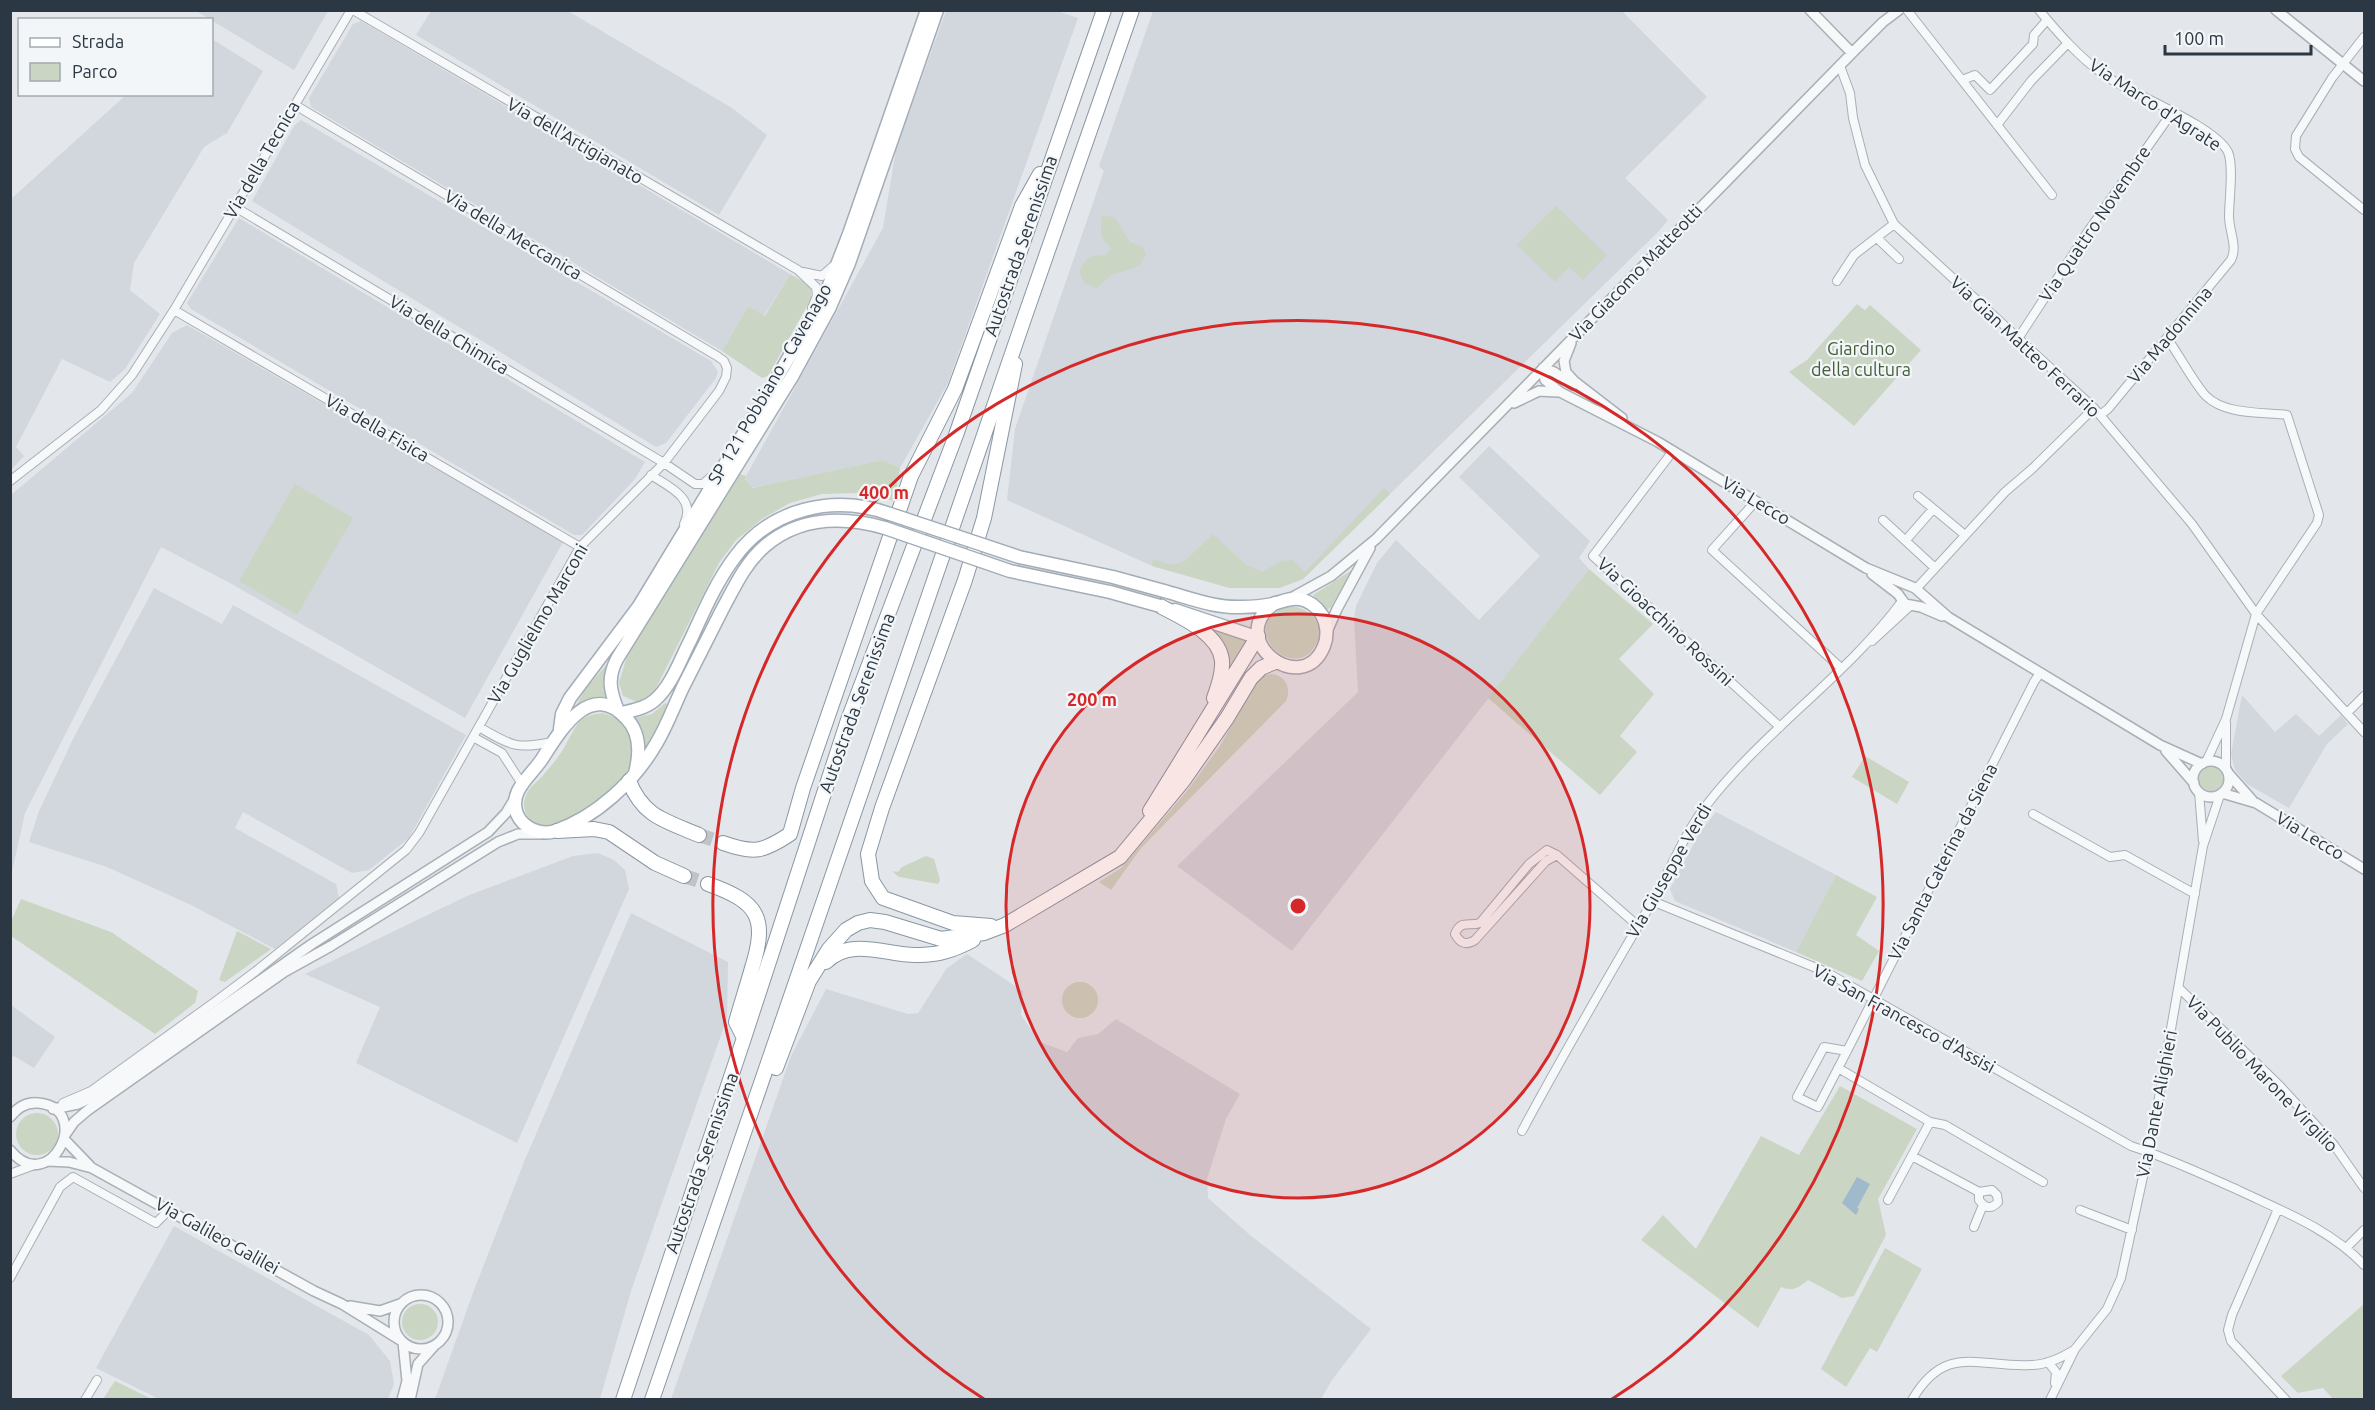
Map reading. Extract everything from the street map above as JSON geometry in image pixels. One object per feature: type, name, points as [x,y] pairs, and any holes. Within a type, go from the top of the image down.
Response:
[{"type":"highway","name":"Autostrada Serenissima","points":[[623,1400],[848,720],[956,435],[1104,10]]},
{"type":"highway","name":"Autostrada Serenissima","points":[[652,1400],[1132,10]]},
{"type":"highway","points":[[723,843],[745,851],[755,851],[769,847],[790,834],[802,789],[911,476],[955,389],[1022,206],[1057,143]]},
{"type":"highway","points":[[1005,925],[966,926],[890,902],[883,898],[875,888],[868,861],[869,846],[965,580],[984,518],[1025,316]]},
{"type":"highway","points":[[1160,606],[1183,618],[1208,636],[1220,655],[1222,662],[1219,684],[1203,725]]},
{"type":"highway","points":[[1128,849],[1258,638]]},
{"type":"highway","points":[[809,981],[830,958],[846,949],[913,955],[941,954],[957,948],[984,933],[1005,925],[1120,857],[1211,742],[1251,678],[1261,668],[1275,662]]},
{"type":"highway","points":[[632,777],[636,798],[644,807],[656,816],[699,835]]},
{"type":"highway","points":[[551,832],[594,829],[609,832],[655,863],[684,876]]},
{"type":"highway","points":[[708,884],[741,898],[752,910],[760,926],[756,956],[736,1022],[744,1038]]},
{"type":"highway","points":[[680,1320],[809,981],[822,958],[842,934],[865,921],[885,922],[941,939],[984,933]]},
{"type":"main road","name":"SP 121 Pobbiano - Cavenago","points":[[560,729],[562,714],[570,698],[633,616],[786,362],[827,289],[849,234],[927,10]]},
{"type":"main road","name":"SP 121 Pobbiano - Cavenago","points":[[632,777],[638,756],[637,738],[632,725],[620,712],[610,687],[611,670],[793,375],[834,299],[852,256],[937,10]]},
{"type":"main road","points":[[663,586],[666,574],[703,512],[704,497]]},
{"type":"main road","points":[[1258,638],[1110,592],[1010,571],[855,520],[819,522],[783,534],[757,554],[740,578],[682,689],[658,742],[632,777],[611,798],[551,832],[531,829],[522,822],[517,812],[515,798],[522,784],[537,766],[560,729],[573,716],[592,706],[605,705],[620,712],[647,706],[659,696],[671,679],[731,561],[762,530],[791,513],[827,505],[857,505],[1019,557],[1113,577],[1225,607],[1275,603],[1289,599],[1303,600],[1316,608],[1324,620],[1327,635],[1323,649],[1311,662],[1293,667],[1275,662],[1264,652],[1258,638],[1262,617],[1275,603]]},
{"type":"street","name":"Via della Tecnica","points":[[10,481],[69,436],[117,393],[145,356],[352,10]]},
{"type":"street","name":"Via dell'Artigianato","points":[[352,10],[798,270],[815,284],[817,296],[786,362]]},
{"type":"street","points":[[1810,10],[1852,53]]},
{"type":"street","name":"Via Giacomo Matteotti","points":[[1289,599],[1331,576],[1376,538],[1852,53],[1883,22],[1899,10]]},
{"type":"street","points":[[1908,10],[2052,195]]},
{"type":"street","name":"Via Marco d'Agrate","points":[[2039,10],[2067,45],[2105,75],[2131,91],[2173,111],[2214,138],[2227,150],[2230,160],[2229,221],[2235,252]]},
{"type":"street","points":[[2276,10],[2364,81]]},
{"type":"street","points":[[1962,80],[1975,75],[1990,90],[2033,44],[2034,35],[2047,20]]},
{"type":"street","points":[[2364,37],[2343,63],[2296,136],[2295,149],[2300,157],[2364,210]]},
{"type":"street","points":[[1997,125],[2031,81],[2067,45]]},
{"type":"street","name":"Via Gian Matteo Ferrario","points":[[1840,66],[1850,93],[1853,118],[1865,165],[1894,224],[1938,267],[2019,337],[2094,408],[2192,524],[2256,614],[2364,732]]},
{"type":"street","name":"Via della Meccanica","points":[[295,105],[717,356],[728,368]]},
{"type":"street","name":"Via Quattro Novembre","points":[[2019,337],[2173,111]]},
{"type":"street","name":"Via della Chimica","points":[[235,207],[695,484]]},
{"type":"street","points":[[1837,281],[1854,255],[1894,224]]},
{"type":"street","name":"Via dell'Artigianato","points":[[798,270],[819,276],[826,275],[849,234]]},
{"type":"street","points":[[1876,238],[1899,259]]},
{"type":"street","name":"Via Madonnina","points":[[2100,415],[2108,409],[2168,338],[2231,261],[2235,252]]},
{"type":"street","name":"Via della Fisica","points":[[174,310],[580,547]]},
{"type":"street","name":"Via Lecco","points":[[1581,330],[1565,354],[1565,366],[1569,376],[1596,399]]},
{"type":"street","points":[[2168,338],[2206,396],[2221,405],[2241,410],[2287,415],[2319,515],[2317,523],[2256,614],[2226,719],[2204,763],[2196,771],[2194,783],[2199,792],[2210,797],[2221,794],[2229,784],[2226,719]]},
{"type":"street","name":"Via Guglielmo Marconi","points":[[51,1108],[80,1098],[99,1086],[256,971],[396,860],[410,846],[580,547],[664,464],[719,391],[728,368]]},
{"type":"street","name":"Via Lecco","points":[[1646,435],[1596,399],[1554,372],[1543,368],[1545,380],[1560,392],[1646,435],[1866,568],[1915,590],[1948,617],[2160,745],[2204,763]]},
{"type":"street","points":[[1497,414],[1532,393],[1560,392]]},
{"type":"street","points":[[1915,590],[1919,601],[1907,603],[1904,591],[1915,590],[2005,492],[2094,408]]},
{"type":"street","name":"Via Gioacchino Rossini","points":[[1673,451],[1593,556],[1780,727]]},
{"type":"street","points":[[704,497],[695,484],[709,480],[730,455]]},
{"type":"street","points":[[651,475],[682,497],[688,507],[687,518],[673,550]]},
{"type":"street","points":[[1918,496],[1965,535]]},
{"type":"street","points":[[1756,501],[1712,550],[1841,668]]},
{"type":"street","points":[[1906,540],[1933,508]]},
{"type":"street","points":[[1883,520],[1935,568]]},
{"type":"street","name":"Via Giacomo Matteotti","points":[[1327,635],[1337,609],[1376,538]]},
{"type":"street","name":"Via Lecco","points":[[1866,568],[1907,603],[1948,617]]},
{"type":"street","name":"Via Giuseppe Verdi","points":[[1522,1131],[1684,840],[1705,807],[1780,727],[1907,603]]},
{"type":"street","name":"Via Santa Caterina da Siena","points":[[1847,1051],[1824,1047],[1797,1097],[1818,1107],[1847,1051],[1872,999],[2040,673]]},
{"type":"street","points":[[2347,713],[2364,696]]},
{"type":"street","points":[[478,727],[509,744],[518,746],[529,747],[552,742]]},
{"type":"street","points":[[473,737],[502,753],[522,784]]},
{"type":"street","name":"Via Lecco","points":[[2160,745],[2194,783]]},
{"type":"street","points":[[2204,763],[2216,762],[2227,771]]},
{"type":"street","name":"Via Lecco","points":[[2227,771],[2256,803],[2364,869]]},
{"type":"street","name":"Via Dante Alighieri","points":[[2199,792],[2203,846]]},
{"type":"street","name":"Via Lecco","points":[[2221,794],[2256,803]]},
{"type":"street","name":"Via Dante Alighieri","points":[[2051,1396],[2076,1349],[2097,1324],[2114,1297],[2121,1278],[2149,1151],[2180,989],[2203,846],[2221,794]]},
{"type":"street","points":[[12,1113],[31,1104],[51,1108],[78,1104],[95,1096],[312,944],[488,832],[501,819],[515,798]]},
{"type":"street","points":[[2032,814],[2110,857],[2125,855],[2196,894]]},
{"type":"street","points":[[10,1174],[43,1162],[58,1152],[74,1122],[88,1110],[284,972],[331,946],[498,842],[518,834],[551,832]]},
{"type":"street","points":[[1557,855],[1546,861],[1475,940],[1470,944],[1464,944],[1458,940],[1455,934],[1460,925],[1466,923],[1473,925],[1480,922],[1529,864],[1547,850],[1557,855],[1637,925]]},
{"type":"street","name":"Via San Francesco d'Assisi","points":[[1652,901],[1826,972],[2131,1146],[2149,1151],[2278,1209],[2347,1247],[2364,1265]]},
{"type":"street","name":"Via Publio Marone Virgilio","points":[[2180,989],[2287,1094],[2334,1145],[2364,1188]]},
{"type":"street","points":[[1838,1068],[1930,1122],[1946,1125],[2043,1182]]},
{"type":"street","name":"Via Galileo Galilei","points":[[51,1108],[63,1121],[65,1137],[92,1168]]},
{"type":"street","points":[[1888,1200],[1930,1122]]},
{"type":"street","name":"Via Galileo Galilei","points":[[10,1150],[23,1161],[69,1162],[92,1168],[342,1304],[402,1341]]},
{"type":"street","points":[[1912,1156],[1979,1192],[1992,1190],[1997,1195],[1998,1202],[1995,1206],[1988,1208],[1983,1206],[1978,1200],[1979,1192]]},
{"type":"street","points":[[10,1278],[60,1187],[73,1177],[156,1223],[169,1210]]},
{"type":"street","points":[[1974,1227],[1983,1206]]},
{"type":"street","points":[[2278,1209],[2232,1315],[2228,1330],[2231,1341],[2286,1400]]},
{"type":"street","points":[[2080,1210],[2132,1230]]},
{"type":"street","points":[[2347,1247],[2364,1230]]},
{"type":"street","points":[[402,1400],[407,1381],[402,1341],[394,1326],[394,1318],[400,1304],[411,1296],[424,1295],[432,1297],[444,1308],[447,1315],[447,1329],[444,1336],[418,1364],[410,1400]]},
{"type":"street","name":"Via Galileo Galilei","points":[[342,1304],[380,1311],[400,1304]]},
{"type":"street","points":[[402,1341],[416,1348],[434,1346]]},
{"type":"street","name":"Via Dante Alighieri","points":[[1912,1400],[1929,1376],[1958,1362],[2032,1365],[2048,1362],[2076,1349]]},
{"type":"street","name":"Via Dante Alighieri","points":[[2048,1362],[2056,1372],[2051,1396]]},
{"type":"street","points":[[85,1400],[97,1380]]},
{"type":"shaded area","points":[[196,11],[328,11],[294,70],[213,21],[213,18],[208,18]]},
{"type":"shaded area","points":[[431,11],[568,11],[732,108],[767,135],[719,215],[416,35]]},
{"type":"shaded area","points":[[946,11],[1057,11],[1078,18],[948,383],[900,468],[883,460],[751,488],[745,478],[883,228],[896,149]]},
{"type":"shaded area","points":[[1153,11],[1622,11],[1707,97],[1625,178],[1668,220],[1658,232],[1303,579],[1279,588],[1230,588],[1152,566],[1007,500],[1015,429],[1104,171],[1099,166]]},
{"type":"shaded area","points":[[361,21],[790,274],[764,316],[748,306],[722,351],[311,107],[309,98],[353,24]]},
{"type":"shaded area","points":[[213,40],[263,71],[227,133],[204,147],[134,263],[130,290],[160,314],[125,369],[110,382],[62,359],[16,447],[24,456],[11,470],[11,199],[125,96],[213,96]]},
{"type":"shaded area","points":[[301,120],[711,361],[718,372],[716,378],[666,443],[656,447],[252,201],[294,126]]},
{"type":"shaded area","points":[[239,218],[645,462],[635,479],[582,535],[574,535],[191,309],[187,303]]},
{"type":"shaded area","points":[[187,325],[563,542],[465,718],[230,583],[161,547],[25,813],[11,876],[11,495],[132,393],[172,333]]},
{"type":"shaded area","points":[[1489,446],[1590,541],[1579,558],[1589,569],[1292,951],[1177,866],[1358,692],[1354,619],[1356,606],[1377,563],[1396,540],[1479,620],[1540,556],[1459,477]]},
{"type":"shaded area","points":[[154,588],[222,624],[233,605],[466,735],[409,838],[369,870],[352,873],[243,812],[235,828],[336,884],[339,898],[275,949],[191,905],[107,867],[29,842],[39,811],[75,735]]},
{"type":"shaded area","points":[[2242,695],[2275,732],[2296,714],[2319,736],[2341,715],[2348,724],[2327,744],[2289,808],[2247,784],[2235,770],[2231,754]]},
{"type":"shaded area","points":[[1716,812],[1836,875],[1796,952],[1675,901],[1670,889],[1700,832]]},
{"type":"shaded area","points":[[598,853],[614,860],[625,870],[629,889],[517,1143],[356,1063],[380,1007],[305,974],[467,896],[573,856]]},
{"type":"shaded area","points":[[631,913],[728,962],[727,1018],[631,1291],[600,1399],[435,1399],[474,1290],[524,1162]]},
{"type":"shaded area","points":[[967,954],[1023,991],[1021,1015],[1040,1042],[1067,1052],[1078,1038],[1098,1034],[1116,1019],[1240,1094],[1226,1119],[1207,1179],[1208,1198],[1250,1235],[1371,1329],[1332,1380],[1321,1399],[671,1399],[791,1056],[826,989],[908,1014],[918,1013],[947,968]]},
{"type":"shaded area","points":[[11,1005],[55,1037],[34,1068],[14,1056],[11,1058]]},
{"type":"shaded area","points":[[174,1226],[369,1335],[390,1361],[394,1384],[388,1399],[159,1399],[96,1368]]},
{"type":"green space","points":[[1556,206],[1607,255],[1583,280],[1569,267],[1555,282],[1517,245]]},
{"type":"green space","points":[[1103,215],[1115,218],[1130,242],[1143,247],[1146,255],[1139,266],[1110,276],[1097,288],[1084,283],[1079,271],[1089,258],[1104,256],[1112,249],[1102,234]]},
{"type":"green space","points":[[790,274],[811,286],[811,299],[768,376],[762,378],[722,351],[748,306],[765,316]]},
{"type":"green space","name":"Giardino della cultura","points":[[1857,304],[1865,310],[1870,305],[1921,350],[1854,426],[1789,372],[1807,360]]},
{"type":"green space","points":[[883,460],[900,468],[894,501],[859,493],[822,494],[790,503],[762,519],[736,540],[719,563],[655,690],[648,698],[637,702],[623,696],[619,683],[627,656],[740,474],[746,476],[745,479],[752,488]]},
{"type":"green space","points":[[295,484],[353,518],[297,615],[239,581]]},
{"type":"green space","points":[[1384,488],[1390,494],[1303,579],[1279,588],[1230,588],[1152,566],[1153,559],[1172,565],[1185,561],[1213,534],[1245,564],[1262,572],[1279,562],[1293,560],[1305,572]]},
{"type":"green space","points":[[1589,569],[1653,624],[1619,659],[1654,694],[1620,736],[1637,752],[1600,795],[1488,698]]},
{"type":"green space","points":[[1352,570],[1331,607],[1327,610],[1313,595]]},
{"type":"green space","points":[[1287,606],[1307,612],[1316,621],[1318,628],[1317,642],[1308,654],[1297,658],[1285,656],[1274,649],[1267,639],[1266,627],[1272,616]]},
{"type":"green space","points":[[1207,626],[1249,639],[1227,678],[1228,663],[1222,643]]},
{"type":"green space","points":[[608,663],[603,684],[608,700],[600,699],[573,710],[587,687]]},
{"type":"green space","points":[[1265,675],[1280,677],[1286,683],[1288,696],[1286,701],[1141,848],[1111,890],[1099,882],[1121,868],[1187,791],[1220,746],[1256,682]]},
{"type":"green space","points":[[665,703],[670,705],[647,749],[634,718],[652,714]]},
{"type":"green space","points":[[602,713],[619,720],[629,735],[633,751],[630,766],[622,779],[597,801],[555,824],[543,826],[532,821],[524,805],[528,791],[556,760],[581,720]]},
{"type":"green space","points":[[1865,756],[1909,782],[1897,804],[1852,777]]},
{"type":"green space","points":[[2211,767],[2220,770],[2223,779],[2220,788],[2211,791],[2202,788],[2199,779],[2202,770]]},
{"type":"green space","points":[[926,856],[934,859],[940,880],[938,884],[899,877],[892,871],[898,872],[902,867]]},
{"type":"green space","points":[[1836,875],[1877,897],[1856,935],[1879,951],[1862,981],[1796,952]]},
{"type":"green space","points":[[21,899],[111,932],[198,991],[195,1003],[155,1034],[11,936],[11,921]]},
{"type":"green space","points":[[237,931],[271,949],[225,982],[219,980]]},
{"type":"green space","points":[[1080,982],[1093,987],[1098,1000],[1093,1013],[1080,1018],[1067,1013],[1062,1000],[1067,987]]},
{"type":"green space","points":[[1840,1086],[1917,1129],[1878,1199],[1886,1235],[1854,1296],[1842,1298],[1808,1280],[1795,1288],[1781,1287],[1758,1328],[1641,1240],[1663,1215],[1696,1249],[1761,1136],[1799,1155]]},
{"type":"green space","points":[[37,1113],[45,1114],[52,1119],[57,1126],[57,1142],[52,1149],[45,1154],[37,1155],[29,1154],[22,1149],[17,1142],[16,1134],[17,1126],[22,1119],[29,1114]]},
{"type":"green space","points":[[1885,1248],[1922,1269],[1877,1352],[1870,1348],[1846,1387],[1821,1369]]},
{"type":"green space","points":[[420,1304],[433,1309],[438,1322],[433,1335],[420,1340],[407,1335],[402,1322],[407,1309]]},
{"type":"green space","points":[[2364,1304],[2364,1399],[2333,1399],[2323,1388],[2298,1393],[2281,1376]]},
{"type":"green space","points":[[115,1381],[152,1399],[103,1399]]},
{"type":"water","points":[[1857,1177],[1870,1184],[1857,1208],[1859,1209],[1856,1215],[1842,1203]]},
{"type":"tunnel","points":[[699,835],[723,843]]},
{"type":"tunnel","points":[[684,876],[708,884]]}]
